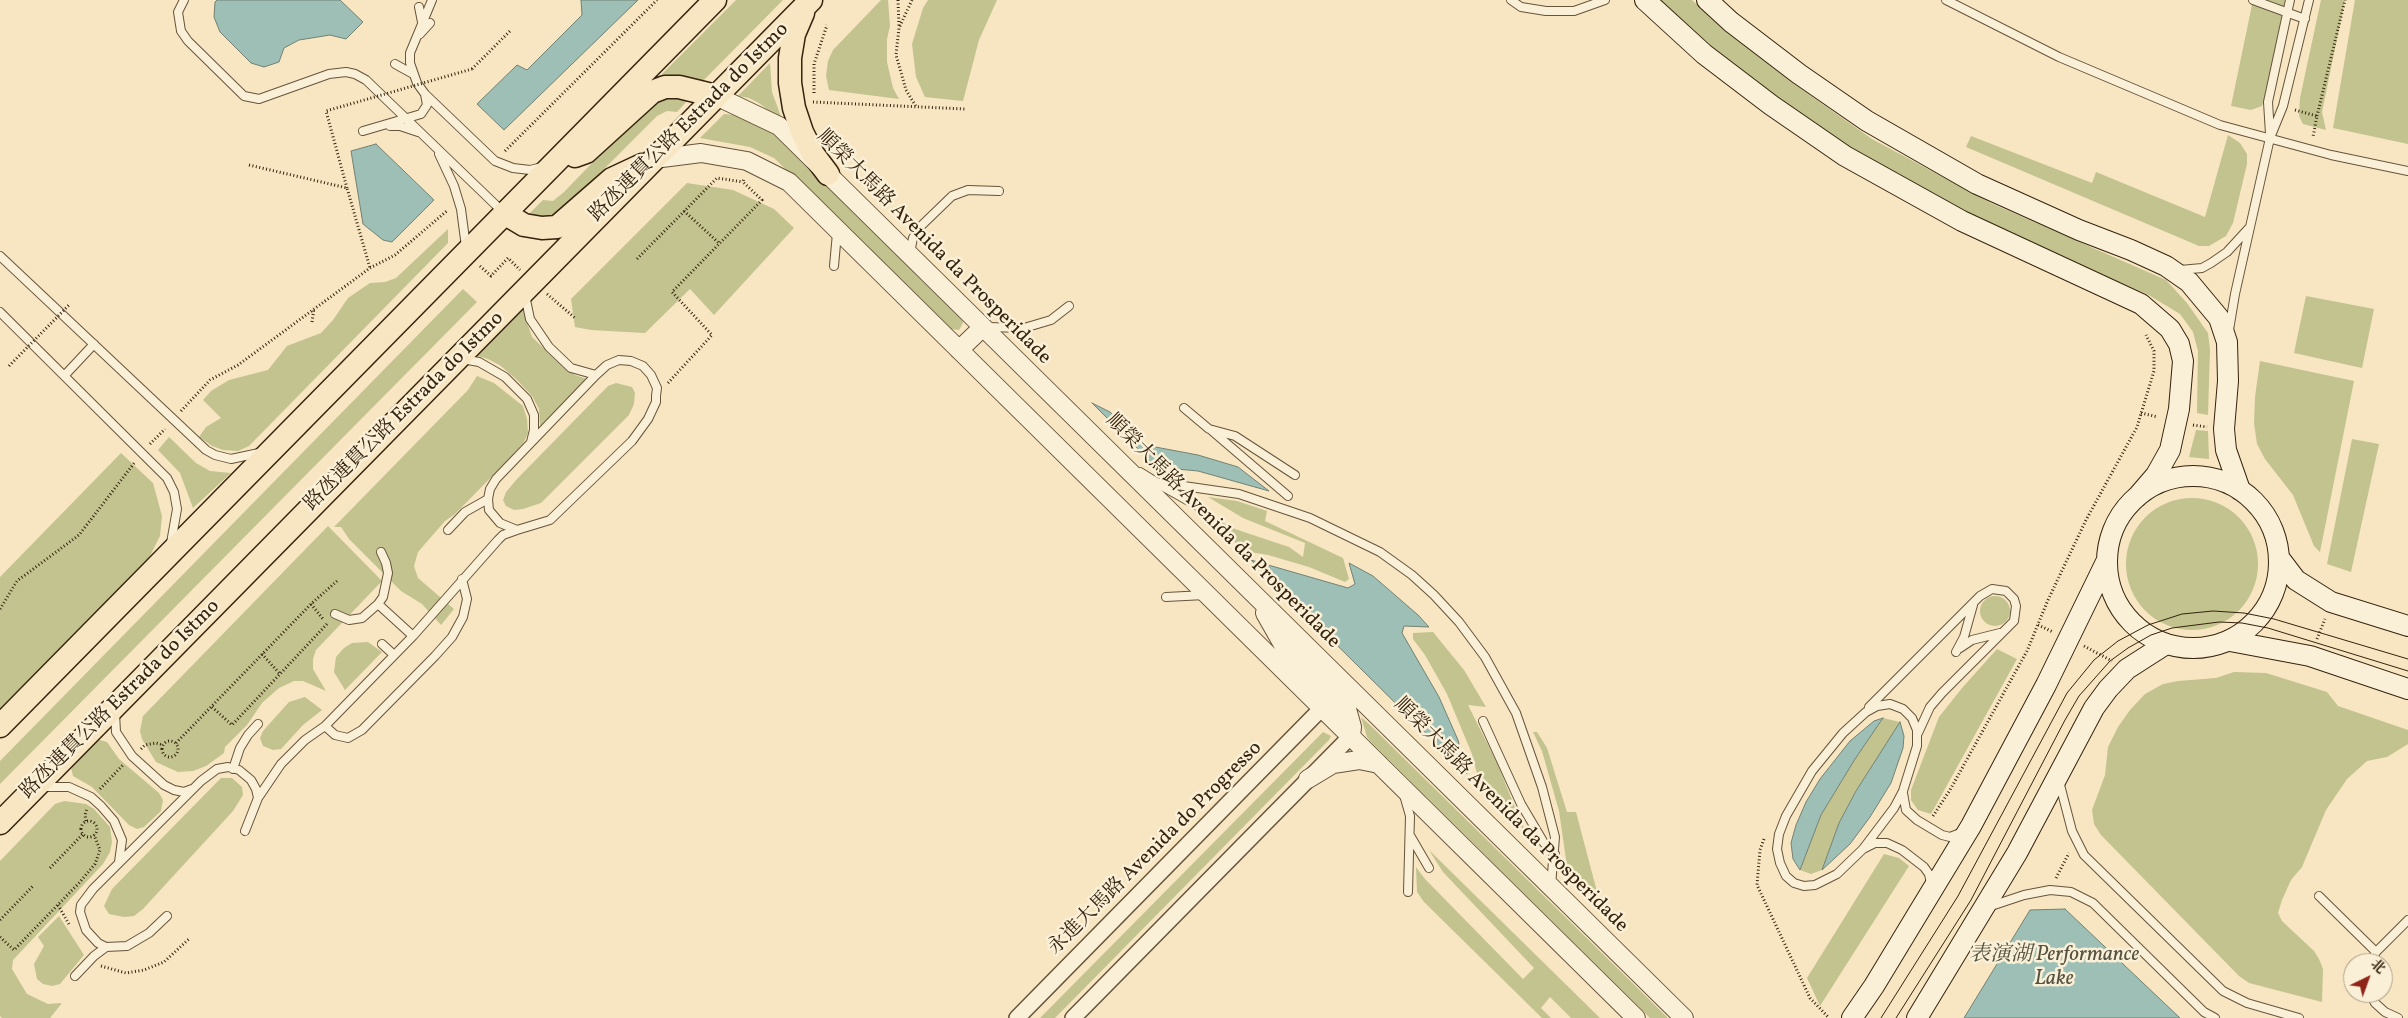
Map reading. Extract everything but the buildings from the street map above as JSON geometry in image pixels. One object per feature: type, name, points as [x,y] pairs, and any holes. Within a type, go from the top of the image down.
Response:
[{"type":"main road","points":[[0,726],[715,0]]},
{"type":"main road","points":[[1645,0],[1704,54],[1771,105],[1845,156],[1962,221],[2141,304],[2170,329],[2179,344],[2183,361],[2178,409],[2170,450],[2156,476],[2121,515],[2114,529],[2107,560],[2046,685],[1971,826],[1930,896],[1852,1018]]},
{"type":"main road","points":[[1707,0],[1731,22],[1799,74],[1867,121],[1977,184],[2079,230],[2166,266],[2189,282],[2207,301],[2219,318],[2227,342],[2228,381],[2224,429],[2226,450],[2240,490]]},
{"type":"main road","points":[[808,2],[794,34],[790,58],[790,83],[794,108],[802,132],[813,154],[828,174]]},
{"type":"main road","name":"路氹連貫公路 Estrada do Istmo","points":[[0,823],[808,2]]},
{"type":"main road","points":[[553,164],[586,152],[652,92],[665,87],[716,96]]},
{"type":"main road","points":[[504,213],[524,225],[542,228],[556,227],[612,179],[654,159]]},
{"type":"main road","points":[[2107,560],[2114,596],[2123,612],[2149,636],[2166,644],[2187,648],[2209,647],[2230,641],[2251,627],[2267,608],[2277,584],[2280,559],[2274,532],[2260,508],[2240,490],[2214,479],[2187,476],[2160,482],[2137,497]]},
{"type":"main road","points":[[2280,559],[2296,580],[2331,602],[2408,626]]},
{"type":"main road","points":[[2230,641],[2310,656],[2408,689]]},
{"type":"main road","points":[[1917,1018],[2017,853],[2094,708],[2108,689],[2127,669],[2166,644]]},
{"type":"street","name":"順榮大馬路 Avenida da Prosperidade","points":[[716,96],[779,126],[1684,1018]]},
{"type":"street","points":[[654,159],[701,153],[751,163],[789,182],[1636,1018]]},
{"type":"street","points":[[959,350],[983,327]]},
{"type":"street","points":[[1073,1018],[1351,736],[1352,727],[1347,709],[1286,650],[1255,596]]},
{"type":"street","name":"永進大馬路 Avenida do Progresso","points":[[1017,1018],[1322,708]]},
{"type":"street","points":[[1308,779],[1333,764],[1359,760],[1379,764]]},
{"type":"lane","points":[[184,0],[178,12],[181,31],[188,41],[244,96],[258,99],[329,74],[346,72],[366,80],[504,213]]},
{"type":"lane","points":[[432,0],[426,23],[410,53],[413,74],[425,94],[495,161],[512,168],[530,170],[553,164]]},
{"type":"lane","points":[[1511,0],[1521,7],[1546,11],[1574,11],[1606,0]]},
{"type":"lane","points":[[1946,0],[2059,57],[2220,124],[2310,149],[2408,171]]},
{"type":"lane","points":[[1965,9],[1968,0]]},
{"type":"lane","points":[[2253,0],[2305,19]]},
{"type":"lane","points":[[2270,138],[2268,102],[2290,0]]},
{"type":"lane","points":[[2227,342],[2235,294],[2270,138],[2283,106],[2309,0]]},
{"type":"lane","points":[[419,8],[426,23]]},
{"type":"lane","points":[[395,64],[413,74]]},
{"type":"lane","points":[[363,131],[421,114],[427,105],[425,94]]},
{"type":"lane","points":[[377,127],[400,126],[422,134]]},
{"type":"lane","points":[[436,148],[458,199],[466,232],[466,252]]},
{"type":"lane","points":[[893,238],[910,234],[952,196],[968,190],[999,191]]},
{"type":"lane","points":[[2166,266],[2184,271],[2210,263],[2227,252],[2252,225]]},
{"type":"lane","points":[[910,255],[913,238],[921,226]]},
{"type":"lane","points":[[834,266],[838,230]]},
{"type":"lane","points":[[0,256],[206,450],[216,455],[231,458],[272,450]]},
{"type":"lane","points":[[524,291],[530,319],[548,347],[571,368],[596,375]]},
{"type":"lane","points":[[983,327],[1024,328],[1051,320],[1069,306]]},
{"type":"lane","points":[[0,312],[167,478],[174,492],[177,509],[176,524],[170,548],[163,561]]},
{"type":"lane","points":[[65,375],[94,344]]},
{"type":"lane","points":[[458,359],[480,362],[505,377],[527,399],[534,414],[534,430],[530,444]]},
{"type":"lane","points":[[245,831],[258,798],[281,764],[305,740],[325,726],[413,636],[503,535],[550,520],[632,440],[648,419],[656,396],[657,388],[651,375],[643,366],[631,361],[619,360],[607,365],[496,479],[490,489],[488,499],[490,510],[493,517],[500,523],[517,530]]},
{"type":"lane","points":[[1184,408],[1288,496]]},
{"type":"lane","points":[[1209,429],[1235,436],[1295,475]]},
{"type":"lane","points":[[1113,455],[1201,508]]},
{"type":"lane","points":[[1156,482],[1239,494],[1284,507],[1373,548],[1412,575],[1434,595],[1459,622],[1485,657],[1508,696],[1542,787],[1555,837],[1551,886]]},
{"type":"lane","points":[[448,530],[465,512],[488,499]]},
{"type":"lane","points":[[335,614],[349,620],[362,618],[378,604],[383,597],[388,573],[381,552]]},
{"type":"lane","points":[[325,726],[335,735],[348,738],[362,730],[435,656],[452,637],[463,618],[467,599],[464,577]]},
{"type":"lane","points":[[1856,721],[1877,706],[1890,704],[1903,709],[1912,718],[1917,735],[1917,746],[1903,791],[1885,822],[1863,849],[1831,878],[1815,885],[1804,886],[1794,883],[1786,876],[1780,863],[1777,849],[1786,816],[1798,794],[1829,749],[1856,721],[1974,602],[1992,589],[2006,591],[2014,599],[2016,614],[2002,633],[1930,707],[1917,735]]},
{"type":"lane","points":[[1166,597],[1207,595]]},
{"type":"lane","points":[[1974,602],[1964,637],[1956,652],[1972,640],[2002,633]]},
{"type":"lane","points":[[378,604],[413,636]]},
{"type":"lane","points":[[382,644],[394,655]]},
{"type":"lane","points":[[116,706],[116,732],[132,756],[154,778],[174,790],[184,792],[194,788]]},
{"type":"lane","points":[[1483,721],[1521,804],[1544,843],[1555,854]]},
{"type":"lane","points":[[233,768],[240,748],[258,724]]},
{"type":"lane","points":[[167,916],[149,933],[126,946],[106,947],[98,943],[86,930],[80,912],[85,898],[194,788],[217,769],[233,768],[244,773],[251,780],[258,798]]},
{"type":"lane","points":[[2058,776],[2076,839],[2084,855],[2223,991],[2247,1003],[2290,1017],[2299,1018]]},
{"type":"lane","points":[[1393,778],[1406,798],[1410,816],[1408,892]]},
{"type":"lane","points":[[35,788],[69,787],[91,797],[101,806],[114,821],[122,840],[118,864]]},
{"type":"lane","points":[[1903,791],[1906,810],[1926,826],[1950,837],[1971,826]]},
{"type":"lane","points":[[1411,835],[1429,868]]},
{"type":"lane","points":[[1863,849],[1875,843],[1887,843],[1908,854],[1929,874],[1930,896]]},
{"type":"lane","points":[[1984,908],[2024,895],[2050,890],[2071,892],[2093,903],[2204,1012],[2216,1018]]},
{"type":"lane","points":[[2319,896],[2376,952],[2408,920]]},
{"type":"lane","points":[[76,976],[94,956],[106,947]]},
{"type":"lane","points":[[2375,1003],[2385,1012],[2398,1018]]},
{"type":"path","points":[[495,161],[657,0]]},
{"type":"path","points":[[898,0],[900,28],[896,55],[899,74],[917,108]]},
{"type":"path","points":[[900,28],[912,0]]},
{"type":"path","points":[[2310,149],[2345,0]]},
{"type":"path","points":[[827,25],[814,64],[814,102],[965,109]]},
{"type":"path","points":[[370,268],[326,111],[472,68],[511,30]]},
{"type":"path","points":[[2283,106],[2317,116]]},
{"type":"path","points":[[743,182],[751,163]]},
{"type":"path","points":[[249,165],[347,188]]},
{"type":"path","points":[[637,259],[717,178],[743,182],[762,200],[672,292],[712,335],[656,396]]},
{"type":"path","points":[[194,398],[210,380],[238,365],[370,268],[395,255],[442,217],[458,199]]},
{"type":"path","points":[[684,211],[720,244]]},
{"type":"path","points":[[9,366],[70,304]]},
{"type":"path","points":[[312,322],[314,308]]},
{"type":"path","points":[[1926,826],[1950,790],[2023,658],[2082,529],[2137,427],[2154,371],[2154,351],[2141,329]]},
{"type":"path","points":[[0,609],[17,581],[80,535],[142,453]]},
{"type":"path","points":[[176,743],[311,604],[337,581]]},
{"type":"path","points":[[2310,656],[2331,602]]},
{"type":"path","points":[[211,707],[232,725],[327,624],[311,604]]},
{"type":"path","points":[[262,654],[280,674]]},
{"type":"path","points":[[170,740],[176,743],[178,749],[175,755],[169,757],[163,754],[164,742],[170,740]]},
{"type":"path","points":[[0,937],[14,950],[79,883],[95,864],[100,850],[94,835],[96,830],[92,821],[86,821],[82,824],[80,829],[83,834],[88,837],[94,835]]},
{"type":"path","points":[[50,868],[83,834]]},
{"type":"path","points":[[2050,890],[2076,839]]},
{"type":"path","points":[[0,920],[34,885]]},
{"type":"green space","points":[[736,0],[783,0],[695,89],[662,78],[662,74]]},
{"type":"green space","points":[[881,0],[888,0],[890,26],[887,39],[887,62],[893,88],[899,99],[829,90],[826,76],[828,61],[833,50]]},
{"type":"green space","points":[[928,0],[997,0],[979,40],[963,101],[925,97],[916,77],[912,44],[923,8]]},
{"type":"green space","points":[[1658,0],[1692,0],[1723,29],[1794,84],[1872,139],[1993,204],[2166,280],[2187,303],[2208,333],[2210,350],[2208,415],[2197,413],[2198,351],[2193,332],[2180,314],[2147,294],[2017,240],[1862,157],[1781,103],[1709,47]]},
{"type":"green space","points":[[2253,0],[2285,0],[2265,97],[2262,106],[2251,110],[2231,106]]},
{"type":"green space","points":[[2321,0],[2345,0],[2322,112],[2326,130],[2303,124],[2299,116],[2300,98]]},
{"type":"green space","points":[[2355,0],[2408,0],[2408,144],[2333,128]]},
{"type":"green space","points":[[770,63],[772,92],[783,122],[759,103],[749,98],[738,96]]},
{"type":"green space","points":[[666,97],[688,100],[677,112],[667,111],[657,116],[564,209],[548,219],[526,217],[543,200],[553,201],[564,192],[651,102]]},
{"type":"green space","points":[[724,114],[738,115],[761,125],[777,135],[962,319],[963,323],[959,330],[950,329],[774,158],[750,147],[700,138]]},
{"type":"green space","points":[[2228,135],[2240,143],[2247,154],[2247,164],[2233,223],[2226,236],[2209,246],[2199,246],[1966,147],[1971,136],[2092,183],[2096,172],[2205,217]]},
{"type":"green space","points":[[687,183],[733,190],[774,209],[794,228],[714,315],[690,289],[645,333],[591,330],[575,327],[571,299]]},
{"type":"green space","points":[[448,229],[448,243],[249,446],[238,451],[223,450],[212,446],[199,437],[206,427],[221,418],[203,400],[211,391],[229,380],[268,370],[287,346],[321,333],[333,320],[348,298],[370,283],[385,282],[396,278]]},
{"type":"green space","points":[[463,289],[477,302],[0,784],[0,761]]},
{"type":"green space","points":[[2306,296],[2374,309],[2362,368],[2294,353]]},
{"type":"green space","points":[[521,304],[532,337],[560,364],[575,375],[587,379],[540,426],[539,409],[532,396],[517,380],[501,366],[488,359],[471,354]]},
{"type":"green space","points":[[2260,361],[2354,381],[2320,552],[2314,546],[2293,495],[2265,459],[2257,444],[2254,423],[2255,397]]},
{"type":"green space","points":[[477,376],[494,383],[523,406],[527,419],[528,433],[524,442],[511,457],[455,514],[445,521],[418,552],[414,566],[418,578],[454,609],[441,625],[422,604],[401,591],[349,539],[341,527],[334,527],[468,390]]},
{"type":"green space","points":[[616,383],[632,387],[635,393],[634,404],[629,415],[541,503],[514,510],[506,506],[503,500],[506,492],[517,479],[608,386]]},
{"type":"green space","points":[[2196,430],[2208,431],[2209,459],[2189,457]]},
{"type":"green space","points":[[169,437],[196,463],[210,471],[231,473],[193,508],[180,473],[158,450]]},
{"type":"green space","points":[[2352,439],[2379,444],[2351,572],[2327,564]]},
{"type":"green space","points":[[121,453],[153,483],[162,516],[160,536],[150,556],[0,711],[0,577]]},
{"type":"green space","points":[[1208,497],[1237,501],[1267,511],[1265,521],[1343,558],[1349,579],[1345,582],[1309,567],[1268,555],[1244,551],[1203,512],[1235,529],[1289,547],[1303,557],[1305,543],[1243,518]]},
{"type":"green space","points":[[2192,498],[2217,503],[2228,509],[2238,518],[2247,528],[2253,539],[2258,564],[2253,589],[2247,600],[2238,610],[2228,619],[2217,625],[2192,630],[2167,625],[2156,619],[2146,610],[2137,600],[2131,589],[2126,564],[2131,539],[2137,528],[2146,518],[2156,509],[2167,503]]},
{"type":"green space","points":[[328,526],[382,581],[316,650],[313,659],[313,669],[326,691],[303,681],[294,681],[279,688],[262,703],[247,725],[225,747],[224,753],[206,766],[193,771],[178,772],[156,762],[142,739],[140,731],[143,716]]},
{"type":"green space","points":[[1995,596],[2005,601],[2010,611],[2005,621],[1995,626],[1985,621],[1980,611],[1985,601]]},
{"type":"green space","points":[[1433,632],[1464,670],[1486,707],[1468,705],[1498,765],[1527,833],[1480,786],[1472,754],[1447,694],[1425,655],[1413,639],[1413,633]]},
{"type":"green space","points":[[368,642],[382,652],[345,690],[334,672],[336,657],[344,648],[352,643]]},
{"type":"green space","points":[[1997,649],[2017,659],[1931,814],[1918,810],[1911,800],[1911,790],[1939,717]]},
{"type":"green space","points":[[2234,672],[2266,673],[2327,692],[2338,706],[2408,730],[2408,744],[2387,757],[2367,761],[2347,779],[2326,810],[2302,867],[2291,880],[2282,900],[2278,913],[2282,921],[2314,951],[2323,969],[2322,1002],[2249,983],[2239,976],[2101,835],[2094,824],[2092,810],[2105,775],[2108,747],[2118,727],[2130,710],[2145,694],[2163,684],[2216,678]]},
{"type":"green space","points":[[305,697],[322,710],[303,725],[281,749],[273,750],[263,746],[260,738],[263,731],[289,702]]},
{"type":"green space","points":[[1361,717],[1668,1018],[1650,1018],[1371,742],[1367,737]]},
{"type":"green space","points":[[1883,718],[1900,722],[1856,791],[1839,823],[1822,870],[1811,874],[1800,870],[1821,815],[1855,759]]},
{"type":"green space","points":[[1323,732],[1331,736],[1329,740],[1055,1018],[1040,1018]]},
{"type":"green space","points":[[1533,732],[1537,732],[1547,748],[1567,812],[1576,812],[1600,903],[1568,873],[1559,811],[1542,751]]},
{"type":"green space","points":[[96,739],[107,742],[119,759],[159,793],[163,800],[161,811],[144,827],[137,829],[129,825],[92,787],[73,776],[71,767]]},
{"type":"green space","points":[[221,778],[232,778],[242,787],[243,795],[233,811],[143,909],[134,916],[124,917],[109,914],[104,906],[112,889]]},
{"type":"green space","points":[[64,801],[86,804],[94,809],[110,827],[112,842],[110,852],[103,864],[13,960],[12,969],[27,994],[48,1004],[62,1003],[50,1018],[2,1018],[0,1016],[0,861],[55,804]]},
{"type":"green space","points":[[1429,850],[1600,1018],[1571,1018],[1550,997],[1541,1008],[1551,1018],[1542,1018],[1424,902],[1417,892],[1416,867],[1425,879],[1523,979],[1534,968],[1443,872]]},
{"type":"green space","points":[[1884,854],[1899,858],[1909,866],[1820,1006],[1807,978]]},
{"type":"green space","points":[[59,916],[84,955],[60,984],[52,986],[43,984],[37,979],[34,964],[44,946],[38,937]]},
{"type":"water","points":[[217,0],[340,0],[363,22],[346,39],[330,35],[299,40],[284,48],[279,62],[264,67],[251,63],[220,32],[214,17],[215,2]]},
{"type":"water","points":[[581,0],[638,0],[504,130],[477,104],[517,65],[527,70],[582,15]]},
{"type":"water","points":[[376,144],[434,200],[392,242],[383,240],[363,224],[351,151]]},
{"type":"water","points":[[1092,403],[1110,412],[1137,438],[1150,446],[1198,455],[1238,467],[1269,491],[1198,471],[1156,467]]},
{"type":"water","points":[[1251,560],[1348,588],[1355,584],[1349,563],[1373,576],[1418,615],[1429,627],[1404,626],[1402,633],[1439,697],[1458,740],[1467,774]]},
{"type":"water","points":[[1883,718],[1855,759],[1821,815],[1800,870],[1793,859],[1791,843],[1806,802],[1820,779],[1850,741],[1874,721]]},
{"type":"water","points":[[1900,722],[1904,736],[1903,748],[1891,783],[1870,817],[1850,844],[1822,870],[1839,823],[1856,791]]},
{"type":"water","name":"表演湖 Performance Lake","points":[[2065,909],[2180,1018],[1964,1018],[2030,910]]},
{"type":"tram line","points":[[1881,1018],[1958,896],[2067,693],[2094,660],[2118,641],[2148,625],[2182,614],[2213,611],[2244,613],[2274,619],[2408,659]]},
{"type":"tram line","points":[[1896,1018],[1971,900],[2079,696],[2110,661],[2128,648],[2151,635],[2172,628],[2219,622],[2242,623],[2268,628],[2408,671]]}]
